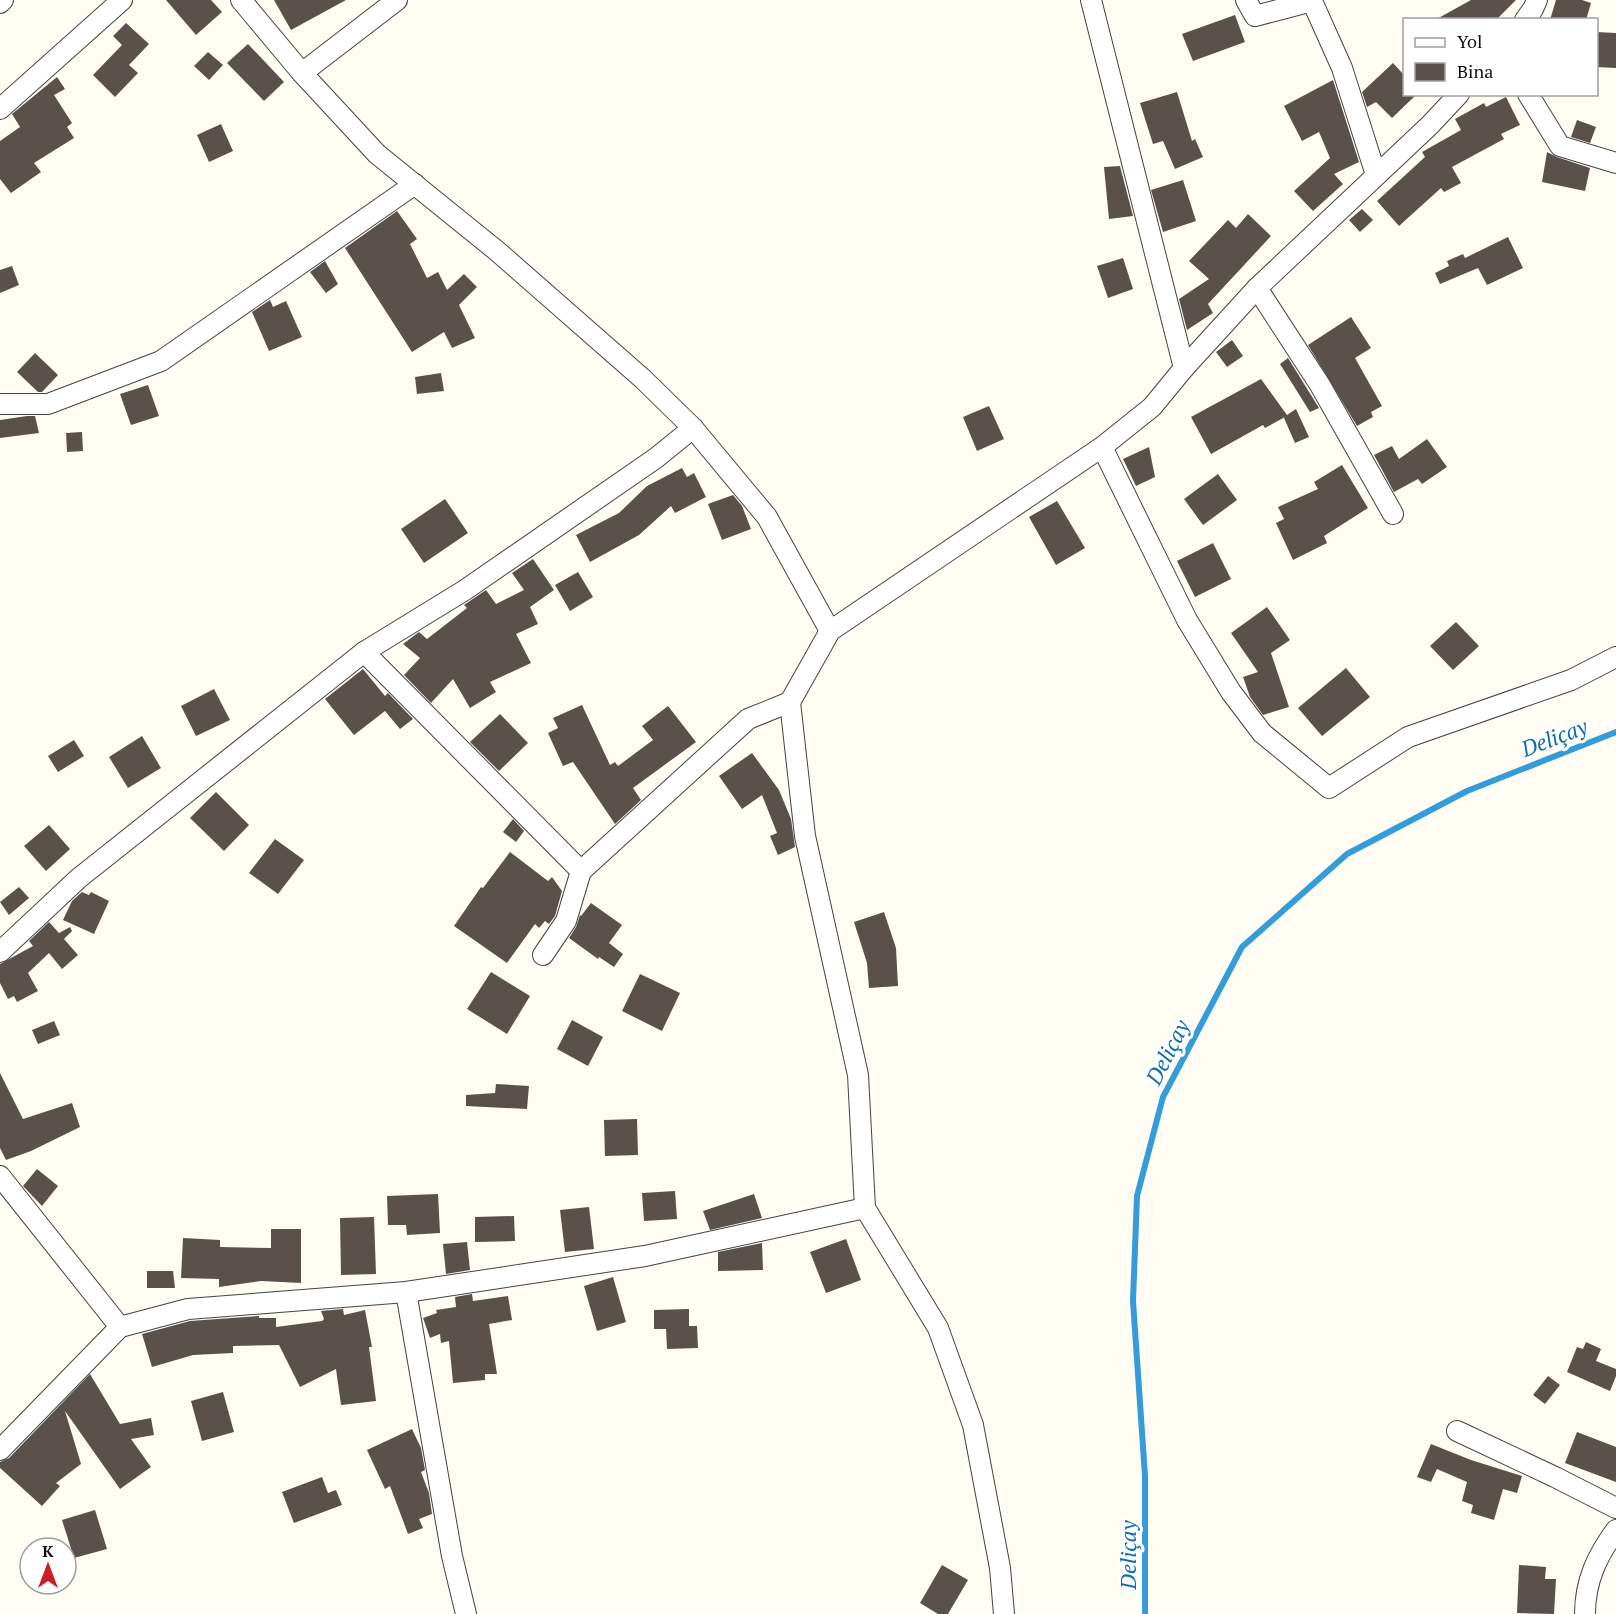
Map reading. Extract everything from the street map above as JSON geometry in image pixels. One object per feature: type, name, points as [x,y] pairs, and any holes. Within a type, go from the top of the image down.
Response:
[{"type":"street","points":[[0,109],[122,0]]},
{"type":"street","points":[[242,0],[302,73],[377,154],[496,251],[600,341],[693,428],[767,517],[830,631]]},
{"type":"street","points":[[302,73],[397,0]]},
{"type":"street","points":[[1091,0],[1184,368]]},
{"type":"street","points":[[1246,0],[1255,16],[1312,1],[1342,68],[1376,176]]},
{"type":"street","points":[[1526,18],[1537,0]]},
{"type":"street","points":[[1004,1614],[1000,1568],[973,1425],[939,1328],[865,1208],[858,1075],[805,836],[790,702],[830,631],[1102,447],[1152,407],[1184,368],[1257,288],[1430,125],[1457,96]]},
{"type":"street","points":[[1529,96],[1560,146],[1616,163]]},
{"type":"street","points":[[0,404],[48,404],[161,361],[415,184]]},
{"type":"street","points":[[1257,288],[1320,385],[1393,514]]},
{"type":"street","points":[[0,952],[79,878],[364,652],[465,590],[656,458],[693,428]]},
{"type":"street","points":[[1102,447],[1187,620],[1231,692],[1262,733],[1329,788],[1408,737],[1571,680],[1616,657]]},
{"type":"street","points":[[364,652],[581,871]]},
{"type":"street","points":[[543,955],[566,921],[581,871],[748,719],[790,702]]},
{"type":"street","points":[[0,1176],[120,1327]]},
{"type":"street","points":[[0,1450],[120,1327],[188,1309],[406,1292],[645,1256],[865,1208]]},
{"type":"street","points":[[406,1292],[452,1556],[466,1614]]},
{"type":"street","points":[[1457,1431],[1616,1508]]},
{"type":"street","points":[[1585,1614],[1585,1596],[1598,1556],[1616,1530]]},
{"type":"building","points":[[166,0],[211,0],[222,12],[196,35]]},
{"type":"building","points":[[274,0],[346,0],[291,30]]},
{"type":"building","points":[[1471,0],[1516,0],[1498,18],[1439,18]]},
{"type":"building","points":[[1556,0],[1582,0],[1591,3],[1587,18],[1551,18]]},
{"type":"building","points":[[1235,15],[1245,42],[1193,61],[1182,34]]},
{"type":"building","points":[[126,23],[149,44],[129,65],[138,73],[115,97],[93,75],[122,45],[113,36]]},
{"type":"building","points":[[1598,32],[1616,33],[1616,68],[1598,67]]},
{"type":"building","points":[[248,44],[284,82],[264,101],[227,63]]},
{"type":"building","points":[[208,52],[223,65],[209,80],[194,66]]},
{"type":"building","points":[[1393,63],[1403,74],[1403,96],[1415,96],[1392,118],[1376,102],[1367,107],[1362,92]]},
{"type":"building","points":[[57,77],[65,89],[54,95],[72,123],[67,127],[74,138],[34,163],[41,172],[11,193],[0,179],[0,141],[20,127],[12,114]]},
{"type":"building","points":[[1333,80],[1359,162],[1334,174],[1343,184],[1313,211],[1294,191],[1330,158],[1319,132],[1302,141],[1284,106]]},
{"type":"building","points":[[1177,92],[1192,141],[1195,139],[1203,157],[1175,169],[1163,141],[1153,144],[1140,103]]},
{"type":"building","points":[[1506,97],[1520,125],[1501,134],[1504,139],[1452,167],[1461,183],[1444,192],[1441,188],[1399,226],[1377,201],[1425,157],[1422,152],[1461,130],[1455,119],[1484,103],[1486,107]]},
{"type":"building","points":[[1577,120],[1596,127],[1590,143],[1571,137]]},
{"type":"building","points":[[221,124],[233,151],[209,162],[197,135]]},
{"type":"building","points":[[1547,152],[1590,168],[1585,191],[1542,182]]},
{"type":"building","points":[[1120,166],[1133,216],[1109,219],[1104,167]]},
{"type":"building","points":[[1183,180],[1196,221],[1163,232],[1151,190]]},
{"type":"building","points":[[1362,209],[1373,220],[1360,232],[1349,220]]},
{"type":"building","points":[[397,211],[417,239],[410,244],[427,278],[438,272],[447,290],[464,274],[477,287],[459,305],[475,338],[452,348],[444,332],[412,352],[345,248]]},
{"type":"building","points":[[1248,214],[1271,236],[1208,304],[1213,313],[1187,330],[1179,299],[1209,279],[1189,261],[1228,220],[1236,228]]},
{"type":"building","points":[[1508,237],[1523,268],[1487,285],[1478,268],[1440,284],[1435,273],[1449,266],[1447,261],[1463,254],[1465,258]]},
{"type":"building","points":[[1123,258],[1133,289],[1108,298],[1097,266]]},
{"type":"building","points":[[325,261],[338,284],[326,293],[310,272]]},
{"type":"building","points":[[12,266],[19,285],[0,293],[0,270]]},
{"type":"building","points":[[270,300],[273,307],[286,301],[302,337],[269,351],[252,312]]},
{"type":"building","points":[[1351,317],[1371,348],[1355,358],[1382,406],[1371,412],[1373,417],[1357,426],[1308,345]]},
{"type":"building","points":[[1232,340],[1243,356],[1227,367],[1216,352]]},
{"type":"building","points":[[35,353],[58,375],[42,392],[38,392],[17,372]]},
{"type":"building","points":[[1288,358],[1319,408],[1310,412],[1280,364]]},
{"type":"building","points":[[441,373],[444,391],[417,394],[415,377]]},
{"type":"building","points":[[1261,379],[1287,415],[1296,409],[1309,437],[1295,443],[1285,417],[1265,428],[1263,425],[1211,454],[1191,417]]},
{"type":"building","points":[[148,385],[159,416],[131,425],[120,394]]},
{"type":"building","points":[[989,406],[1004,439],[977,451],[963,417]]},
{"type":"building","points":[[35,416],[39,433],[0,438],[0,420]]},
{"type":"building","points":[[82,432],[83,451],[67,452],[66,433]]},
{"type":"building","points":[[1427,439],[1447,467],[1422,484],[1418,479],[1394,492],[1374,455],[1392,446],[1399,459]]},
{"type":"building","points":[[1149,447],[1155,477],[1136,486],[1123,459]]},
{"type":"building","points":[[1342,465],[1368,508],[1324,536],[1327,543],[1293,560],[1276,523],[1284,519],[1278,507],[1318,489],[1314,482]]},
{"type":"building","points":[[682,468],[687,477],[694,473],[706,497],[675,513],[671,506],[639,535],[590,562],[576,535],[619,513],[647,486]]},
{"type":"building","points":[[1218,474],[1237,500],[1203,525],[1184,499]]},
{"type":"building","points":[[733,495],[742,506],[751,529],[722,540],[708,504]]},
{"type":"building","points":[[445,499],[468,533],[424,563],[401,529]]},
{"type":"building","points":[[1057,501],[1085,548],[1056,565],[1029,517]]},
{"type":"building","points":[[1213,543],[1231,579],[1195,597],[1177,561]]},
{"type":"building","points":[[533,559],[554,590],[530,607],[538,624],[516,634],[531,663],[490,682],[496,692],[470,708],[453,679],[431,703],[404,675],[420,658],[403,644],[419,632],[427,639],[467,608],[464,605],[486,590],[496,604],[524,590],[512,573]]},
{"type":"building","points":[[578,572],[593,597],[570,611],[555,585]]},
{"type":"building","points":[[1267,607],[1290,640],[1271,653],[1289,707],[1263,715],[1250,697],[1243,677],[1258,672],[1231,633]]},
{"type":"building","points":[[1456,622],[1479,646],[1453,670],[1430,646]]},
{"type":"building","points":[[1346,668],[1370,697],[1322,736],[1298,708]]},
{"type":"building","points":[[363,669],[385,696],[388,693],[413,719],[400,729],[385,711],[354,735],[325,699]]},
{"type":"building","points":[[214,689],[230,720],[196,736],[181,706]]},
{"type":"building","points":[[582,705],[610,765],[615,762],[618,766],[653,740],[642,726],[668,706],[696,742],[633,788],[641,800],[615,824],[573,762],[563,766],[548,733],[558,728],[553,718]]},
{"type":"building","points":[[500,714],[528,743],[499,771],[470,742]]},
{"type":"building","points":[[142,736],[161,768],[128,788],[109,757]]},
{"type":"building","points":[[74,740],[84,756],[58,772],[48,756]]},
{"type":"building","points":[[752,753],[779,790],[791,819],[795,847],[778,855],[770,836],[777,833],[762,795],[742,809],[719,776]]},
{"type":"building","points":[[216,792],[249,825],[224,851],[190,818]]},
{"type":"building","points":[[513,819],[524,831],[516,842],[503,832]]},
{"type":"building","points":[[49,825],[70,849],[46,871],[24,846]]},
{"type":"building","points":[[275,839],[304,860],[278,894],[249,873]]},
{"type":"building","points":[[510,852],[548,881],[552,877],[562,891],[555,916],[549,924],[545,921],[539,928],[535,924],[507,963],[454,926],[481,887],[483,888]]},
{"type":"building","points":[[19,887],[29,898],[9,915],[0,902]]},
{"type":"building","points":[[82,892],[89,895],[91,892],[109,901],[94,934],[63,920],[72,901]]},
{"type":"building","points":[[591,903],[622,925],[609,943],[623,954],[614,967],[599,957],[598,959],[569,938],[580,915]]},
{"type":"building","points":[[884,912],[896,948],[898,986],[869,988],[867,963],[854,922]]},
{"type":"building","points":[[49,922],[59,933],[70,927],[72,931],[64,939],[78,955],[62,969],[49,953],[28,973],[38,991],[17,1002],[14,996],[8,999],[0,983],[0,964],[33,946],[29,941]]},
{"type":"building","points":[[491,972],[530,996],[507,1034],[467,1009]]},
{"type":"building","points":[[640,974],[680,993],[662,1031],[622,1011]]},
{"type":"building","points":[[572,1020],[603,1037],[588,1066],[557,1049]]},
{"type":"building","points":[[54,1021],[60,1035],[38,1044],[32,1030]]},
{"type":"building","points":[[0,1073],[23,1119],[72,1103],[80,1127],[31,1151],[6,1160],[0,1148]]},
{"type":"building","points":[[496,1084],[529,1086],[527,1109],[466,1106],[466,1095],[495,1093]]},
{"type":"building","points":[[637,1119],[638,1155],[605,1156],[604,1120]]},
{"type":"building","points":[[37,1169],[58,1186],[42,1206],[23,1186]]},
{"type":"building","points":[[675,1191],[677,1219],[644,1221],[642,1193]]},
{"type":"building","points":[[438,1194],[440,1233],[407,1235],[406,1225],[388,1225],[387,1196]]},
{"type":"building","points":[[754,1194],[762,1218],[710,1230],[703,1211]]},
{"type":"building","points":[[589,1207],[594,1249],[565,1252],[560,1210]]},
{"type":"building","points":[[514,1216],[515,1241],[475,1242],[475,1217]]},
{"type":"building","points":[[374,1217],[376,1274],[341,1275],[340,1218]]},
{"type":"building","points":[[271,1229],[301,1229],[301,1283],[261,1281],[219,1287],[219,1279],[181,1278],[183,1238],[220,1240],[220,1247],[271,1248]]},
{"type":"building","points":[[846,1239],[861,1280],[826,1293],[810,1252]]},
{"type":"building","points":[[467,1242],[470,1270],[446,1274],[443,1244]]},
{"type":"building","points":[[762,1243],[763,1270],[718,1271],[718,1252]]},
{"type":"building","points":[[147,1271],[173,1271],[175,1288],[147,1288]]},
{"type":"building","points":[[613,1277],[626,1322],[597,1331],[584,1286]]},
{"type":"building","points":[[472,1294],[473,1301],[508,1296],[512,1320],[489,1324],[497,1374],[485,1374],[485,1380],[453,1383],[449,1341],[441,1343],[440,1334],[430,1338],[423,1318],[437,1313],[436,1310],[456,1307],[455,1297]]},
{"type":"building","points":[[343,1309],[344,1315],[365,1310],[372,1347],[369,1347],[376,1401],[341,1405],[336,1369],[300,1387],[279,1345],[233,1346],[233,1353],[193,1355],[152,1367],[142,1334],[190,1321],[259,1316],[259,1318],[276,1318],[276,1327],[322,1321],[324,1319],[321,1311]]},
{"type":"building","points":[[689,1309],[689,1326],[697,1326],[698,1348],[667,1349],[666,1329],[654,1329],[654,1310]]},
{"type":"building","points":[[1586,1342],[1601,1349],[1596,1361],[1616,1369],[1616,1376],[1610,1391],[1567,1372],[1577,1347],[1583,1349]]},
{"type":"building","points":[[90,1374],[120,1424],[151,1418],[154,1435],[131,1439],[151,1467],[120,1489],[65,1411],[81,1464],[56,1483],[60,1486],[42,1506],[0,1468],[0,1462],[9,1458]]},
{"type":"building","points":[[1548,1376],[1560,1385],[1545,1404],[1533,1395]]},
{"type":"building","points":[[223,1392],[234,1432],[202,1441],[191,1401]]},
{"type":"building","points":[[412,1429],[421,1448],[425,1470],[421,1472],[429,1493],[432,1514],[419,1519],[423,1528],[408,1534],[390,1486],[385,1489],[367,1450]]},
{"type":"building","points":[[1577,1432],[1616,1447],[1616,1482],[1565,1463]]},
{"type":"building","points":[[1431,1444],[1471,1460],[1522,1476],[1517,1493],[1503,1489],[1494,1520],[1471,1513],[1473,1505],[1462,1501],[1467,1482],[1437,1469],[1431,1482],[1417,1477]]},
{"type":"building","points":[[322,1477],[328,1493],[336,1490],[342,1505],[294,1523],[282,1492]]},
{"type":"building","points":[[95,1510],[107,1549],[78,1557],[78,1536],[67,1536],[62,1520]]},
{"type":"building","points":[[942,1565],[968,1580],[948,1614],[938,1614],[920,1603]]},
{"type":"building","points":[[1519,1565],[1546,1567],[1545,1579],[1556,1579],[1554,1614],[1517,1613]]},
{"type":"waterway","name":"Deliçay","points":[[1145,1614],[1145,1476],[1133,1301],[1137,1196],[1163,1097],[1242,947],[1347,854],[1467,791],[1616,732]]}]
